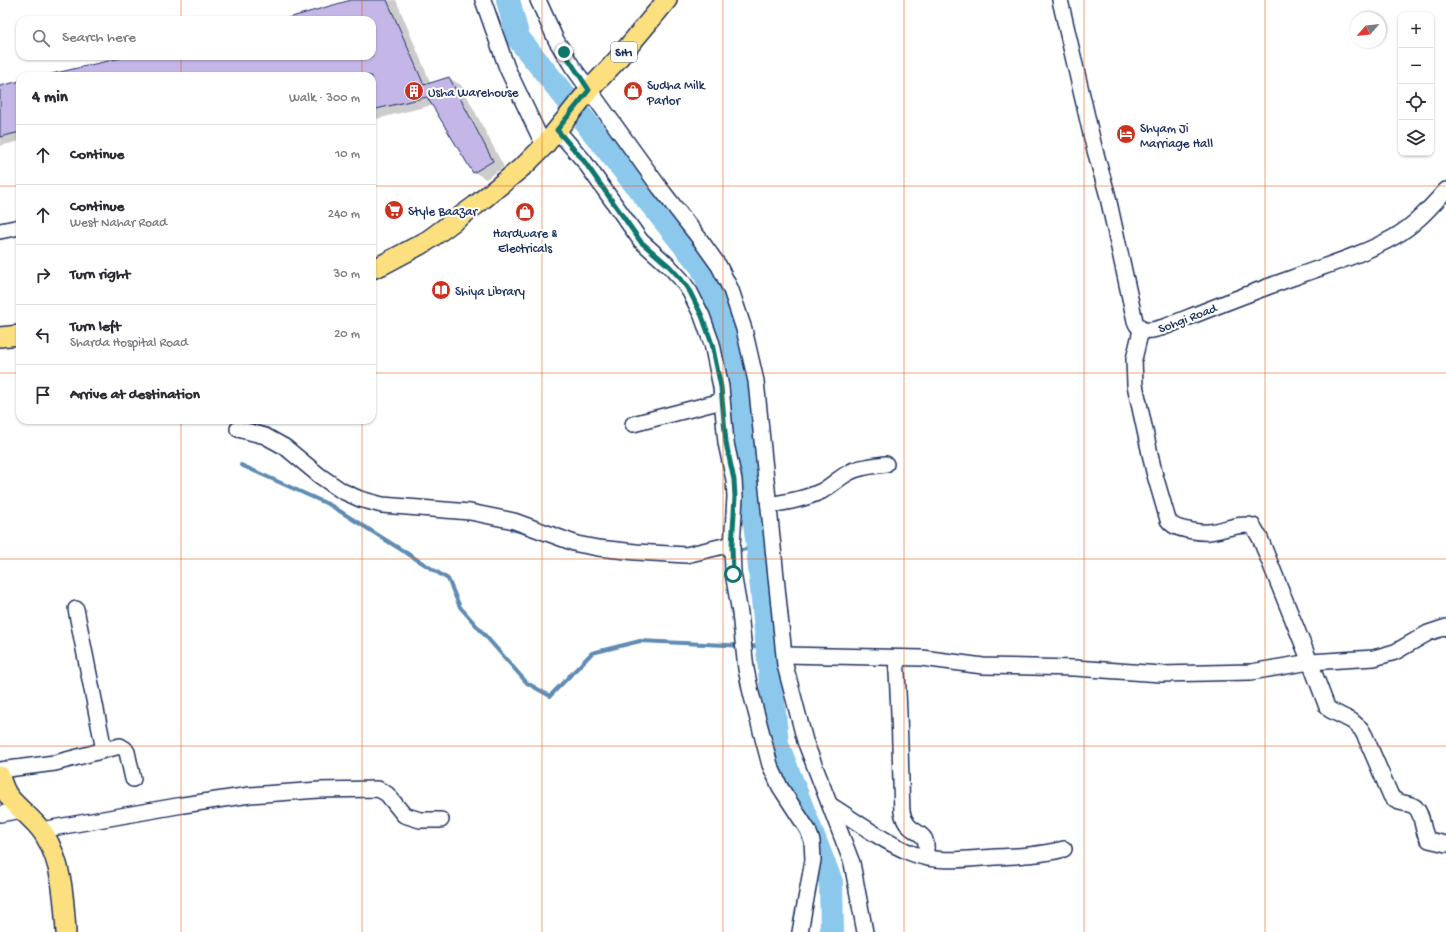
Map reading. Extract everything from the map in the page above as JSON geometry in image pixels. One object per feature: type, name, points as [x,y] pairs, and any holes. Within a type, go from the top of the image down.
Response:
[{"type":"main road","name":"SH1","points":[[376,267],[427,241],[476,205],[526,164],[544,146],[584,96],[617,60],[667,0]]},
{"type":"main road","points":[[0,337],[16,335]]},
{"type":"main road","points":[[0,776],[10,797],[32,818],[53,849],[59,871],[64,904],[66,932]]},
{"type":"street","points":[[483,0],[507,68],[544,146]]},
{"type":"street","points":[[538,0],[584,96],[699,238],[719,266],[731,290],[744,329],[756,381],[786,665],[806,741],[852,863],[865,932]]},
{"type":"street","name":"Sohgi Road","points":[[1060,0],[1094,147],[1107,193],[1135,322],[1138,328],[1142,330],[1149,331],[1164,327],[1258,290],[1367,251],[1406,229],[1446,190]]},
{"type":"street","points":[[559,128],[641,242],[669,266],[681,279],[690,292],[702,316],[712,344],[721,387],[726,443],[734,480],[735,497],[732,545],[733,574],[740,613],[746,669],[770,765],[780,787],[808,830],[814,852],[800,932]]},
{"type":"street","points":[[0,231],[16,228]]},
{"type":"street","points":[[1142,330],[1134,359],[1135,385],[1154,472],[1168,520],[1171,525],[1175,527],[1201,533],[1248,525],[1253,526],[1260,538],[1327,707],[1352,721],[1361,729],[1391,796],[1398,802],[1415,807],[1419,812],[1425,835],[1429,840],[1446,844]]},
{"type":"street","points":[[633,424],[722,401]]},
{"type":"street","points":[[238,429],[265,436],[285,447],[320,476],[342,491],[360,500],[382,504],[470,512],[514,521],[577,544],[598,548],[686,555],[732,545]]},
{"type":"street","points":[[769,505],[792,502],[807,497],[822,491],[851,472],[886,464]]},
{"type":"street","points":[[76,609],[92,685],[97,722],[104,750]]},
{"type":"street","points":[[785,655],[922,658],[983,666],[1075,668],[1161,674],[1251,672],[1310,662],[1374,658],[1395,652],[1428,633],[1446,627]]},
{"type":"street","points":[[896,658],[899,699],[898,722],[902,812],[905,823],[926,838],[927,846],[925,857]]},
{"type":"street","points":[[0,770],[55,763],[120,746],[125,749],[133,779]]},
{"type":"street","points":[[41,830],[183,805],[250,795],[319,790],[378,789],[387,794],[404,815],[420,820],[441,820]]},
{"type":"street","points":[[830,804],[876,834],[911,853],[925,857],[961,860],[1048,853],[1064,849]]},
{"type":"street","points":[[0,814],[22,810]]},
{"type":"building","name":"Usha Warehouse","points":[[351,0],[387,0],[424,85],[449,77],[493,161],[473,173],[427,97],[376,109],[376,72],[60,72],[112,60],[376,60],[376,16],[295,16]]},
{"type":"building","points":[[16,82],[16,133],[0,137],[0,86]]},
{"type":"waterway","points":[[508,0],[518,38],[702,267],[717,301],[738,381],[758,547],[777,744],[831,882],[832,932]]},
{"type":"waterway","points":[[241,465],[330,505],[448,579],[460,607],[527,683],[550,696],[592,653],[640,641],[768,647]]},
{"type":"waterway","points":[[511,529],[526,533]]},
{"type":"waterway","points":[[736,551],[758,547]]},
{"type":"place","name":"Usha Warehouse","points":[[414,91]]},
{"type":"place","name":"Sudha Milk Parlor","points":[[633,91]]},
{"type":"place","name":"Shyam Ji Marriage Hall","points":[[1126,134]]},
{"type":"place","name":"Style Baazar","points":[[394,210]]},
{"type":"place","name":"Hardware & Electricals","points":[[525,212]]},
{"type":"place","name":"Shiya Library","points":[[441,290]]},
{"type":"route","points":[[564,52],[589,90],[557,130],[584,161],[641,242],[669,266],[681,279],[690,292],[702,316],[712,344],[721,387],[726,443],[734,480],[735,513],[732,546],[733,574]]}]
